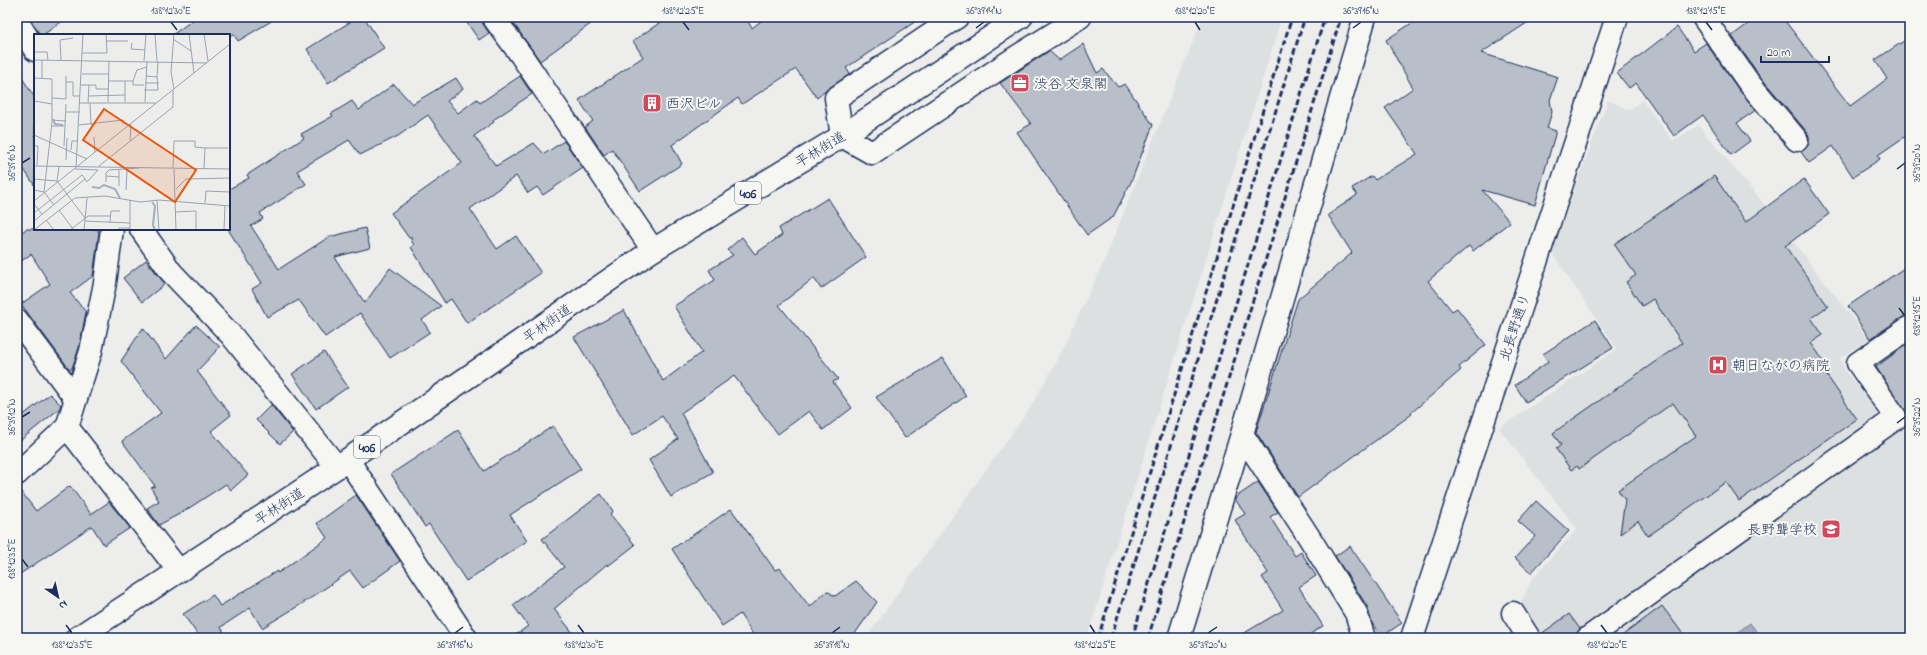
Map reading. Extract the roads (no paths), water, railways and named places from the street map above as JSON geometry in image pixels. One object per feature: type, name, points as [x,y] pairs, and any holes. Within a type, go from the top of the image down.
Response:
[{"type":"main road","points":[[492,17],[521,56],[654,250]]},
{"type":"main road","points":[[957,17],[836,98],[842,136],[872,153],[1018,56],[1080,17]]},
{"type":"main road","name":"平林街道","points":[[77,638],[343,464],[654,250],[842,136],[1021,17]]},
{"type":"main road","points":[[1179,638],[1242,434],[1365,17]]},
{"type":"main road","name":"北長野通り","points":[[1412,638],[1617,17]]},
{"type":"main road","points":[[1703,17],[1749,83],[1797,140]]},
{"type":"main road","points":[[17,21],[34,48]]},
{"type":"main road","points":[[17,474],[68,427],[91,351],[105,283],[112,230]]},
{"type":"main road","points":[[142,230],[171,272],[232,336],[343,464],[466,638]]},
{"type":"main road","points":[[17,320],[76,399]]},
{"type":"main road","points":[[1588,638],[1896,418],[1858,363],[1910,327]]},
{"type":"main road","points":[[68,427],[179,571]]},
{"type":"main road","points":[[1242,434],[1309,537],[1352,607],[1364,638]]},
{"type":"main road","points":[[1513,613],[1529,638]]},
{"type":"water","points":[[1750,623],[1761,638],[1730,638]]},
{"type":"railway","points":[[1098,638],[1292,17]]},
{"type":"railway","points":[[1111,638],[1305,17]]},
{"type":"railway","points":[[1132,638],[1325,17]]},
{"type":"railway","points":[[1148,638],[1341,17]]},
{"type":"place","name":"渋谷 文泉閣","points":[[1020,83]]},
{"type":"place","name":"西沢ビル","points":[[652,103]]},
{"type":"place","name":"朝日ながの病院","points":[[1718,365]]},
{"type":"place","name":"長野聾学校","points":[[1831,529]]}]
